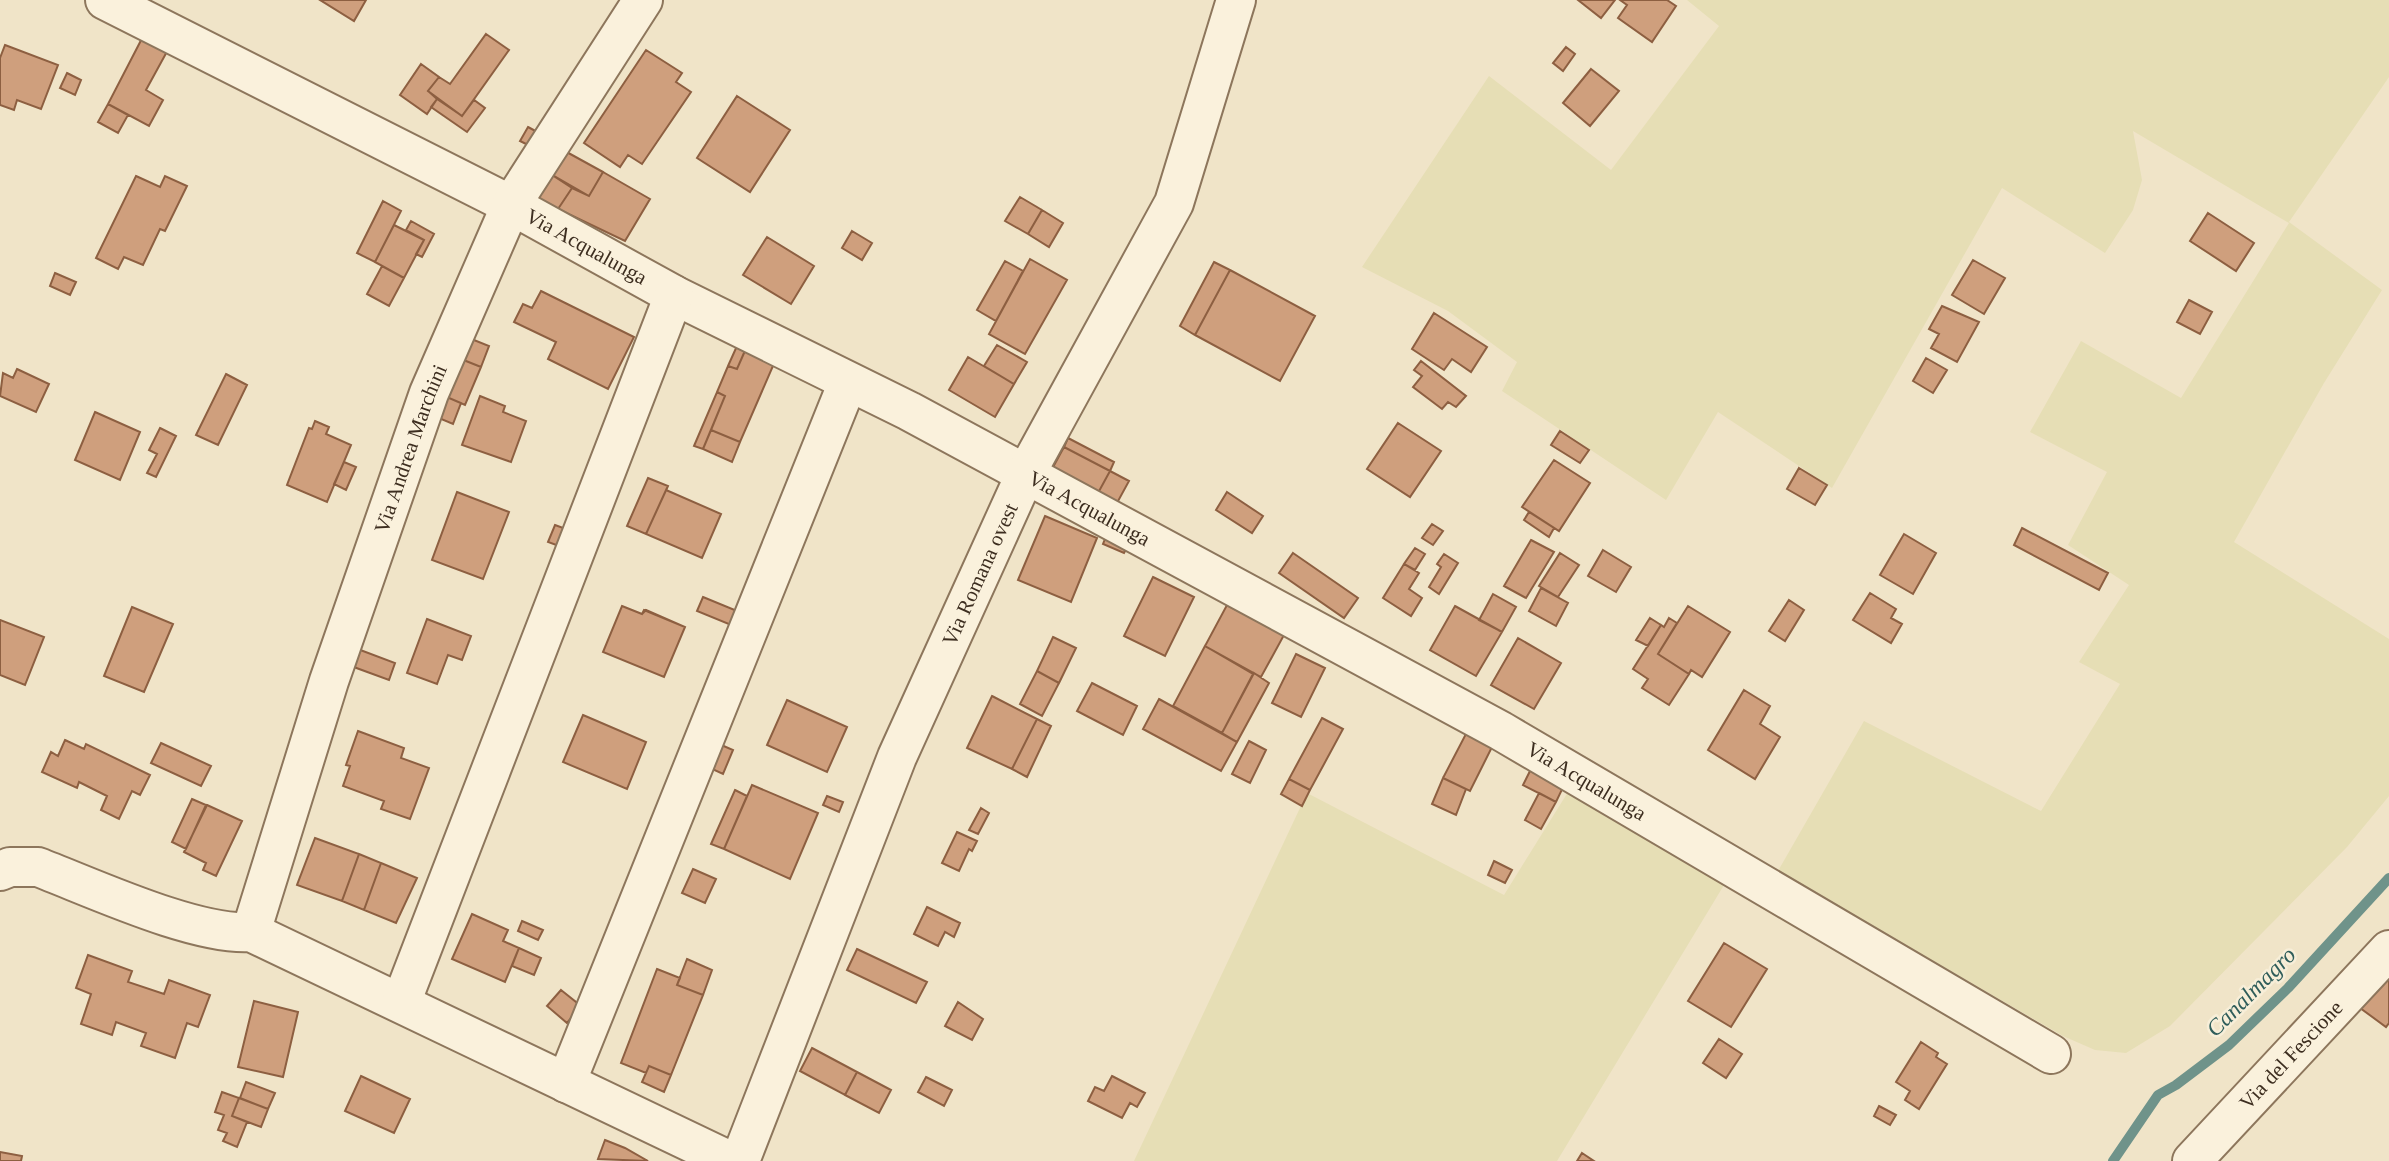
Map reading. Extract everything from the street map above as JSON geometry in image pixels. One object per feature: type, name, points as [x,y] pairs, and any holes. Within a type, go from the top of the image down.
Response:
[{"type":"street","name":"Via Acqualunga","points":[[105,0],[511,205],[674,295],[909,411],[1500,731],[2051,1054]]},
{"type":"street","name":"Via Andrea Marchini","points":[[251,932],[328,681],[429,393],[511,205],[643,0]]},
{"type":"street","name":"Via Romana ovest","points":[[740,1161],[897,757],[1025,475],[1174,203],[1236,0]]},
{"type":"street","points":[[401,1003],[674,295]]},
{"type":"street","points":[[566,1083],[848,382]]},
{"type":"street","points":[[0,871],[10,867],[38,867],[199,926],[227,933],[251,932],[730,1161]]},
{"type":"street","name":"Via del Fescione","points":[[2192,1161],[2389,950]]},
{"type":"shaded area","points":[[1687,0],[2389,0],[2389,77],[2289,222],[2382,290],[2324,383],[2234,542],[2389,639],[2389,796],[2347,847],[2170,1026],[2126,1053],[2095,1050],[2063,1036],[1778,871],[1864,721],[2041,811],[2120,684],[2079,662],[2129,585],[2068,545],[2107,472],[2030,432],[2081,341],[2181,398],[2289,223],[2133,131],[2142,180],[2133,210],[2105,253],[2002,188],[1832,488],[1718,412],[1666,500],[1502,391],[1517,362],[1448,311],[1362,267],[1489,76],[1611,170],[1719,26]]},
{"type":"shaded area","points":[[1568,792],[1724,885],[1557,1161],[1134,1161],[1307,793],[1504,895]]},
{"type":"building","points":[[320,0],[366,0],[354,21]]},
{"type":"building","points":[[1578,0],[1615,0],[1601,18]]},
{"type":"building","points":[[1620,0],[1667,0],[1676,6],[1652,42],[1618,18],[1627,5]]},
{"type":"building","points":[[150,23],[175,37],[146,90],[163,100],[149,126],[108,104]]},
{"type":"building","points":[[486,34],[509,50],[462,116],[428,91],[439,77],[450,84]]},
{"type":"building","points":[[5,45],[58,65],[41,109],[17,100],[14,110],[0,105],[0,58]]},
{"type":"building","points":[[1566,47],[1575,54],[1563,71],[1553,63]]},
{"type":"building","points":[[646,50],[682,73],[676,82],[691,92],[642,164],[628,155],[620,167],[584,143]]},
{"type":"building","points":[[421,64],[439,77],[428,91],[437,99],[427,114],[400,95]]},
{"type":"building","points":[[1591,69],[1619,91],[1590,126],[1563,103]]},
{"type":"building","points":[[67,73],[81,80],[75,95],[60,88]]},
{"type":"building","points":[[737,96],[790,130],[750,192],[697,158]]},
{"type":"building","points":[[437,99],[462,116],[474,100],[485,108],[467,132],[431,107]]},
{"type":"building","points":[[108,104],[128,115],[118,133],[98,122]]},
{"type":"building","points":[[528,127],[541,134],[534,148],[520,141]]},
{"type":"building","points":[[563,150],[603,172],[589,196],[549,173]]},
{"type":"building","points":[[603,172],[650,199],[625,241],[558,209],[572,188],[589,196]]},
{"type":"building","points":[[549,173],[572,188],[558,209],[534,196]]},
{"type":"building","points":[[136,176],[160,187],[165,176],[187,186],[165,231],[160,229],[143,265],[124,257],[118,269],[96,258]]},
{"type":"building","points":[[1020,197],[1042,210],[1028,234],[1005,221]]},
{"type":"building","points":[[383,201],[401,211],[375,262],[357,253]]},
{"type":"building","points":[[1042,210],[1063,223],[1049,247],[1028,234]]},
{"type":"building","points":[[2208,213],[2254,243],[2236,271],[2190,241]]},
{"type":"building","points":[[411,221],[434,234],[422,257],[416,254],[424,240],[406,230]]},
{"type":"building","points":[[394,225],[424,240],[404,278],[375,262]]},
{"type":"building","points":[[852,231],[872,243],[862,260],[842,248]]},
{"type":"building","points":[[767,237],[814,266],[791,304],[743,275]]},
{"type":"building","points":[[1030,259],[1067,280],[1025,354],[989,334]]},
{"type":"building","points":[[1973,260],[2005,278],[1984,314],[1952,295]]},
{"type":"building","points":[[1005,261],[1023,271],[996,321],[977,310]]},
{"type":"building","points":[[1214,262],[1230,270],[1195,335],[1180,326]]},
{"type":"building","points":[[382,266],[404,278],[389,306],[367,294]]},
{"type":"building","points":[[1230,270],[1315,316],[1280,381],[1195,335]]},
{"type":"building","points":[[1230,270],[1315,316],[1280,381],[1195,335]]},
{"type":"building","points":[[55,273],[76,282],[70,295],[50,286]]},
{"type":"building","points":[[541,291],[634,337],[608,389],[548,359],[556,342],[514,322],[523,304],[532,308]]},
{"type":"building","points":[[2189,300],[2212,312],[2200,334],[2177,322]]},
{"type":"building","points":[[1942,306],[1979,322],[1957,362],[1931,348],[1939,334],[1929,329]]},
{"type":"building","points":[[1434,313],[1487,347],[1471,372],[1452,359],[1444,370],[1412,349]]},
{"type":"building","points":[[464,336],[489,346],[481,367],[456,357]]},
{"type":"building","points":[[741,337],[749,342],[737,369],[728,366]]},
{"type":"building","points":[[750,339],[779,352],[740,442],[711,430],[725,396],[717,392],[728,366],[737,369]]},
{"type":"building","points":[[997,345],[1027,362],[1014,384],[984,366]]},
{"type":"building","points":[[456,357],[481,367],[465,405],[442,395]]},
{"type":"building","points":[[968,357],[1014,384],[995,417],[949,390]]},
{"type":"building","points":[[1926,358],[1947,370],[1933,393],[1913,381]]},
{"type":"building","points":[[1421,361],[1466,396],[1456,407],[1448,402],[1442,409],[1413,387],[1422,376],[1414,370]]},
{"type":"building","points":[[17,369],[49,384],[36,412],[0,396],[3,373],[13,378]]},
{"type":"building","points":[[226,374],[247,385],[218,445],[196,435]]},
{"type":"building","points":[[717,392],[725,396],[703,449],[694,446]]},
{"type":"building","points":[[442,395],[461,403],[453,424],[434,416]]},
{"type":"building","points":[[480,396],[505,406],[503,412],[526,421],[511,462],[462,445]]},
{"type":"building","points":[[95,412],[140,432],[120,480],[75,460]]},
{"type":"building","points":[[315,421],[329,427],[326,434],[351,445],[327,502],[287,485],[309,428],[312,429]]},
{"type":"building","points":[[315,421],[329,427],[326,434],[351,445],[327,502],[287,485],[309,428],[312,429]]},
{"type":"building","points":[[1398,423],[1441,451],[1410,497],[1367,469]]},
{"type":"building","points":[[160,428],[176,436],[156,477],[147,473],[157,454],[149,450]]},
{"type":"building","points":[[711,430],[740,442],[732,462],[703,449]]},
{"type":"building","points":[[1560,431],[1589,450],[1580,463],[1551,445]]},
{"type":"building","points":[[1068,438],[1114,462],[1110,471],[1064,447]]},
{"type":"building","points":[[1064,447],[1110,471],[1098,493],[1052,469]]},
{"type":"building","points":[[1554,460],[1590,483],[1559,531],[1522,507]]},
{"type":"building","points":[[344,462],[356,467],[346,490],[334,484]]},
{"type":"building","points":[[1799,468],[1827,485],[1815,505],[1787,489]]},
{"type":"building","points":[[1110,471],[1129,481],[1117,503],[1098,493]]},
{"type":"building","points":[[648,478],[668,486],[646,534],[627,526]]},
{"type":"building","points":[[666,490],[721,514],[702,558],[646,534]]},
{"type":"building","points":[[457,492],[509,512],[483,579],[432,560]]},
{"type":"building","points":[[1227,492],[1263,516],[1252,533],[1216,510]]},
{"type":"building","points":[[1529,512],[1554,528],[1549,537],[1524,520]]},
{"type":"building","points":[[1045,516],[1097,538],[1071,602],[1018,580]]},
{"type":"building","points":[[1432,524],[1443,531],[1433,545],[1422,538]]},
{"type":"building","points":[[555,525],[566,529],[559,546],[548,542]]},
{"type":"building","points":[[2022,528],[2108,573],[2099,590],[2014,545]]},
{"type":"building","points":[[1107,534],[1129,544],[1124,553],[1103,544]]},
{"type":"building","points":[[1904,534],[1936,553],[1913,594],[1880,575]]},
{"type":"building","points":[[1531,540],[1554,552],[1526,598],[1504,586]]},
{"type":"building","points":[[1415,548],[1425,554],[1415,570],[1404,564]]},
{"type":"building","points":[[1603,550],[1631,567],[1616,592],[1588,576]]},
{"type":"building","points":[[1293,553],[1358,598],[1344,618],[1279,573]]},
{"type":"building","points":[[1560,553],[1579,565],[1558,597],[1539,586]]},
{"type":"building","points":[[1444,554],[1458,563],[1439,594],[1429,587],[1441,567],[1437,564]]},
{"type":"building","points":[[1404,564],[1419,573],[1409,589],[1422,598],[1411,616],[1383,598]]},
{"type":"building","points":[[1153,577],[1194,597],[1165,656],[1124,636]]},
{"type":"building","points":[[1541,588],[1568,603],[1556,626],[1529,611]]},
{"type":"building","points":[[1870,593],[1896,609],[1891,618],[1902,624],[1891,643],[1853,620]]},
{"type":"building","points":[[1493,594],[1516,607],[1502,632],[1479,620]]},
{"type":"building","points":[[703,597],[742,613],[736,627],[697,611]]},
{"type":"building","points":[[1789,600],[1804,610],[1785,641],[1769,631]]},
{"type":"building","points":[[1227,605],[1284,635],[1261,677],[1205,646]]},
{"type":"building","points":[[622,606],[642,614],[644,610],[685,627],[664,677],[603,652]]},
{"type":"building","points":[[622,606],[642,614],[646,610],[685,627],[664,677],[603,652]]},
{"type":"building","points":[[1455,606],[1502,632],[1476,676],[1430,650]]},
{"type":"building","points":[[1688,606],[1730,632],[1702,677],[1691,670],[1689,674],[1658,654]]},
{"type":"building","points":[[132,607],[173,624],[144,692],[104,676]]},
{"type":"building","points":[[1650,618],[1661,625],[1648,646],[1636,640]]},
{"type":"building","points":[[1669,618],[1677,623],[1658,654],[1689,674],[1669,705],[1642,688],[1648,679],[1633,669],[1661,625],[1664,627]]},
{"type":"building","points":[[427,619],[471,636],[462,660],[448,655],[437,684],[407,673]]},
{"type":"building","points":[[0,620],[44,637],[25,685],[0,675]]},
{"type":"building","points":[[1053,637],[1076,648],[1059,683],[1037,671]]},
{"type":"building","points":[[1518,638],[1561,663],[1534,709],[1491,685]]},
{"type":"building","points":[[1205,646],[1253,674],[1222,733],[1173,706]]},
{"type":"building","points":[[355,648],[395,663],[389,680],[351,666]]},
{"type":"building","points":[[1296,654],[1325,668],[1301,717],[1272,703]]},
{"type":"building","points":[[1037,671],[1059,683],[1042,716],[1020,704]]},
{"type":"building","points":[[1254,673],[1269,683],[1237,742],[1222,733]]},
{"type":"building","points":[[1092,683],[1137,706],[1123,735],[1077,711]]},
{"type":"building","points":[[1744,690],[1770,706],[1760,724],[1780,737],[1755,779],[1708,750]]},
{"type":"building","points":[[992,696],[1037,719],[1012,769],[967,748]]},
{"type":"building","points":[[1159,699],[1237,742],[1221,771],[1143,729]]},
{"type":"building","points":[[787,700],[847,727],[827,772],[767,745]]},
{"type":"building","points":[[583,715],[646,742],[627,789],[563,762]]},
{"type":"building","points":[[1322,718],[1343,729],[1310,790],[1289,779]]},
{"type":"building","points":[[1037,719],[1051,726],[1027,777],[1012,769]]},
{"type":"building","points":[[1468,730],[1494,743],[1470,791],[1443,778]]},
{"type":"building","points":[[1468,730],[1494,743],[1470,791],[1443,778]]},
{"type":"building","points":[[358,731],[404,748],[401,758],[429,768],[410,819],[381,809],[384,801],[343,786],[350,766],[346,765]]},
{"type":"building","points":[[65,740],[84,749],[86,744],[150,775],[140,795],[132,791],[119,819],[101,810],[107,796],[79,782],[77,788],[42,772],[51,752],[58,756]]},
{"type":"building","points":[[1249,741],[1266,750],[1250,783],[1232,774]]},
{"type":"building","points":[[161,743],[211,766],[201,786],[151,763]]},
{"type":"building","points":[[719,744],[733,750],[723,774],[710,768]]},
{"type":"building","points":[[1534,763],[1567,779],[1556,802],[1523,785]]},
{"type":"building","points":[[1443,778],[1466,789],[1456,815],[1432,804]]},
{"type":"building","points":[[1289,779],[1310,790],[1302,806],[1281,794]]},
{"type":"building","points":[[752,785],[818,813],[790,879],[724,849]]},
{"type":"building","points":[[735,790],[747,796],[724,849],[711,844]]},
{"type":"building","points":[[1539,793],[1556,802],[1541,829],[1525,820]]},
{"type":"building","points":[[827,796],[843,802],[839,812],[823,805]]},
{"type":"building","points":[[192,799],[206,805],[186,849],[172,842]]},
{"type":"building","points":[[207,805],[242,821],[216,876],[203,870],[206,863],[184,852]]},
{"type":"building","points":[[981,808],[989,813],[978,834],[969,830]]},
{"type":"building","points":[[957,832],[977,841],[972,851],[969,849],[959,871],[942,863]]},
{"type":"building","points":[[315,838],[359,854],[342,901],[297,885]]},
{"type":"building","points":[[359,854],[381,863],[364,910],[342,901]]},
{"type":"building","points":[[1494,861],[1512,870],[1505,883],[1488,875]]},
{"type":"building","points":[[381,863],[417,878],[396,923],[364,910]]},
{"type":"building","points":[[693,869],[716,879],[705,903],[682,893]]},
{"type":"building","points":[[927,907],[960,923],[954,937],[945,932],[938,946],[914,934]]},
{"type":"building","points":[[472,914],[508,930],[503,941],[519,948],[505,982],[452,959]]},
{"type":"building","points":[[522,921],[543,930],[538,940],[518,931]]},
{"type":"building","points":[[1724,943],[1767,969],[1731,1027],[1688,1001]]},
{"type":"building","points":[[519,948],[541,958],[534,975],[512,966]]},
{"type":"building","points":[[857,949],[927,982],[916,1003],[847,970]]},
{"type":"building","points":[[88,955],[132,971],[128,982],[164,994],[169,980],[210,995],[198,1027],[187,1023],[175,1058],[141,1046],[146,1033],[116,1022],[112,1035],[81,1024],[91,994],[76,988]]},
{"type":"building","points":[[687,959],[712,970],[703,995],[677,985]]},
{"type":"building","points":[[2389,961],[2389,1023],[2386,1027],[2356,1005]]},
{"type":"building","points":[[657,969],[680,978],[677,985],[703,995],[671,1075],[649,1066],[646,1073],[621,1063]]},
{"type":"building","points":[[561,990],[581,1006],[567,1023],[547,1006]]},
{"type":"building","points":[[254,1001],[298,1012],[283,1077],[238,1067]]},
{"type":"building","points":[[958,1002],[983,1019],[972,1040],[945,1026]]},
{"type":"building","points":[[1719,1039],[1742,1054],[1726,1078],[1703,1063]]},
{"type":"building","points":[[1921,1042],[1938,1053],[1936,1057],[1947,1064],[1919,1109],[1905,1100],[1910,1091],[1896,1082]]},
{"type":"building","points":[[812,1048],[857,1072],[845,1095],[800,1071]]},
{"type":"building","points":[[649,1066],[671,1075],[664,1092],[642,1082]]},
{"type":"building","points":[[857,1072],[891,1090],[879,1113],[845,1095]]},
{"type":"building","points":[[361,1076],[410,1099],[394,1133],[345,1111]]},
{"type":"building","points":[[1112,1076],[1145,1093],[1137,1107],[1130,1103],[1122,1118],[1088,1101],[1095,1087],[1104,1091]]},
{"type":"building","points":[[926,1077],[952,1090],[944,1106],[918,1092]]},
{"type":"building","points":[[246,1082],[275,1093],[268,1109],[240,1098]]},
{"type":"building","points":[[222,1092],[239,1098],[232,1116],[247,1122],[237,1147],[223,1141],[227,1133],[218,1130],[224,1115],[215,1112]]},
{"type":"building","points":[[239,1098],[268,1109],[261,1127],[232,1116]]},
{"type":"building","points":[[1879,1106],[1896,1115],[1890,1125],[1874,1116]]},
{"type":"building","points":[[605,1140],[625,1148],[648,1161],[598,1159]]},
{"type":"building","points":[[0,1152],[22,1156],[21,1161],[0,1161]]},
{"type":"building","points":[[1582,1153],[1594,1161],[1577,1161]]},
{"type":"waterway","name":"Canalmagro","points":[[2113,1161],[2158,1095],[2176,1085],[2229,1045],[2288,988],[2389,878]]}]
